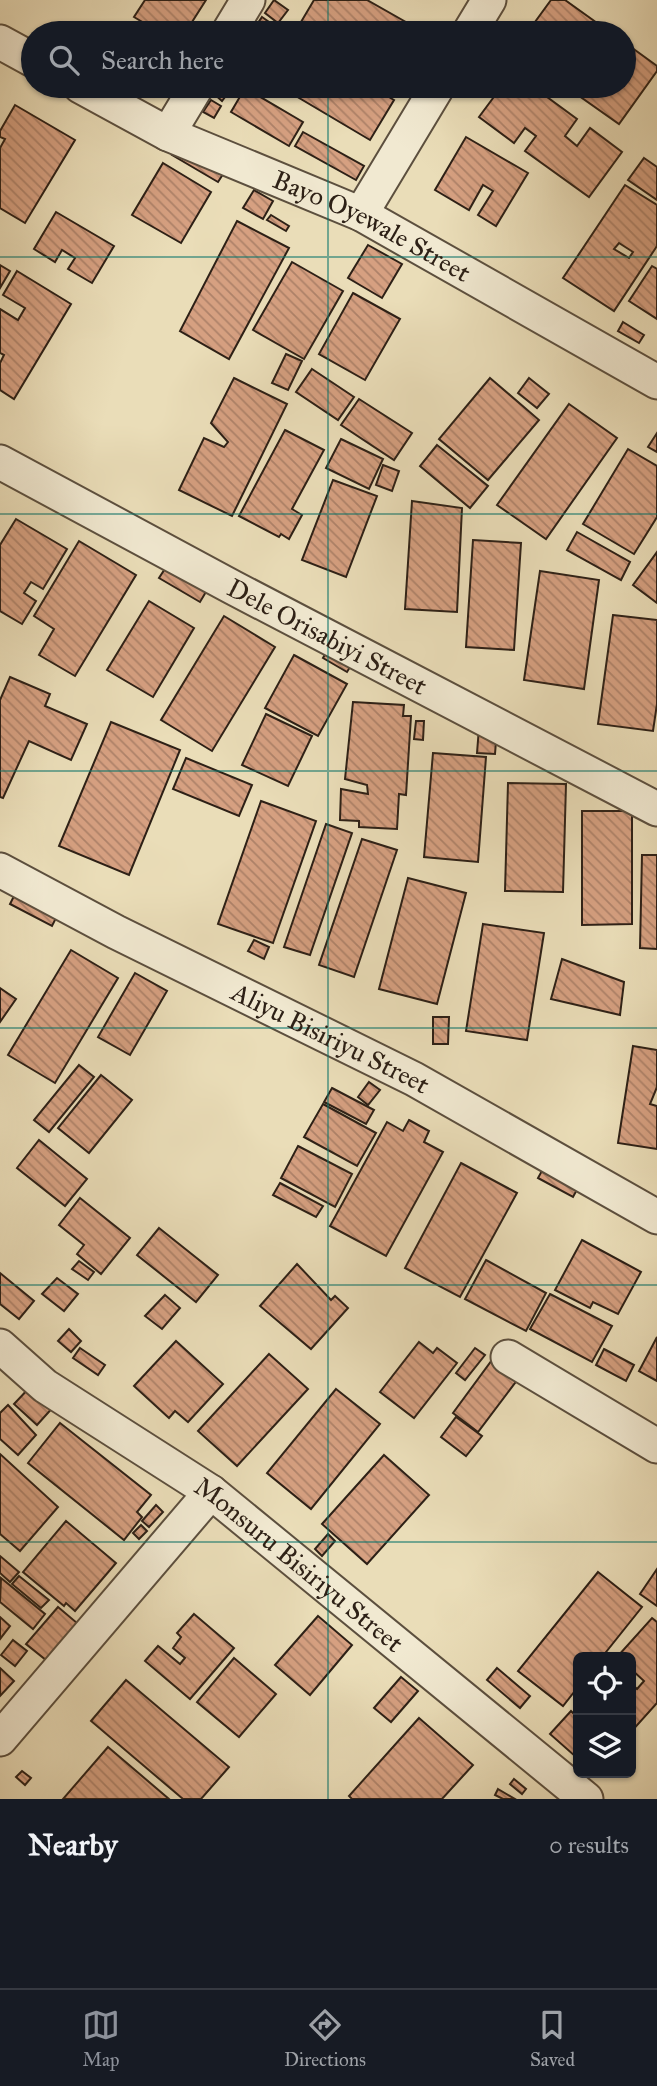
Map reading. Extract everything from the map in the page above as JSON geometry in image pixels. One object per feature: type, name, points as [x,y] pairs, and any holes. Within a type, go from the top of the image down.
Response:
[{"type":"street","points":[[235,21],[248,0]]},
{"type":"street","points":[[476,21],[489,0]]},
{"type":"street","points":[[0,42],[21,53]]},
{"type":"street","name":"Bayo Oyewale Street","points":[[102,98],[168,134],[361,214],[657,382]]},
{"type":"street","points":[[168,134],[190,98]]},
{"type":"street","points":[[361,214],[431,98]]},
{"type":"street","name":"Dele Orisabiyi Street","points":[[0,462],[657,809]]},
{"type":"street","name":"Aliyu Bisiriyu Street","points":[[0,870],[414,1079],[657,1217]]},
{"type":"street","name":"Monsuru Bisiriyu Street","points":[[0,1346],[45,1386],[211,1492],[586,1799]]},
{"type":"street","points":[[508,1357],[657,1446]]},
{"type":"street","points":[[0,1739],[211,1492]]},
{"type":"building","points":[[145,0],[206,0],[193,21],[141,21],[134,17]]},
{"type":"building","points":[[274,0],[288,10],[280,21],[265,13]]},
{"type":"building","points":[[314,0],[367,0],[404,21],[302,21]]},
{"type":"building","points":[[551,0],[565,0],[594,21],[536,21]]},
{"type":"building","points":[[636,51],[657,66],[657,71],[619,124],[582,98],[636,98]]},
{"type":"building","points":[[239,98],[262,98],[303,122],[289,146],[231,112]]},
{"type":"building","points":[[299,98],[394,100],[370,140]]},
{"type":"building","points":[[493,98],[548,98],[577,119],[565,136],[577,146],[590,128],[622,152],[589,197],[525,151],[536,136],[525,128],[514,143],[479,117]]},
{"type":"building","points":[[211,100],[221,106],[214,118],[203,112]]},
{"type":"building","points":[[15,105],[75,140],[25,223],[0,208],[0,148],[5,139],[0,137],[0,131]]},
{"type":"building","points":[[303,132],[364,166],[356,180],[295,146]]},
{"type":"building","points":[[466,137],[528,173],[496,226],[478,215],[493,191],[483,185],[469,210],[435,190]]},
{"type":"building","points":[[179,144],[225,171],[218,182],[172,155]]},
{"type":"building","points":[[644,158],[657,167],[657,200],[628,180]]},
{"type":"building","points":[[163,163],[211,192],[181,243],[132,215]]},
{"type":"building","points":[[625,185],[657,205],[657,246],[614,311],[563,278]],"holes":[[[619,243],[633,252],[629,258],[614,249]]]},
{"type":"building","points":[[254,190],[273,201],[263,219],[243,208]]},
{"type":"building","points":[[56,212],[114,246],[92,283],[68,269],[75,258],[62,250],[55,262],[34,249]]},
{"type":"building","points":[[271,215],[289,226],[286,231],[267,220]]},
{"type":"building","points":[[237,221],[289,248],[229,359],[180,331]]},
{"type":"building","points":[[368,245],[402,264],[382,298],[348,278]]},
{"type":"building","points":[[292,262],[343,291],[304,359],[253,330]]},
{"type":"building","points":[[0,265],[10,271],[0,288]]},
{"type":"building","points":[[652,266],[657,269],[657,319],[629,301]]},
{"type":"building","points":[[17,271],[71,304],[14,399],[0,390],[0,363],[4,355],[0,353],[0,309],[18,320],[25,308],[3,295]]},
{"type":"building","points":[[353,293],[400,319],[365,380],[319,354]]},
{"type":"building","points":[[623,322],[644,335],[639,343],[618,331]]},
{"type":"building","points":[[286,354],[302,361],[288,390],[272,383]]},
{"type":"building","points":[[312,369],[354,397],[338,420],[296,392]]},
{"type":"building","points":[[234,378],[287,404],[232,516],[179,490],[204,438],[224,447],[228,442],[211,423]]},
{"type":"building","points":[[490,378],[539,420],[488,480],[439,439]]},
{"type":"building","points":[[529,378],[549,394],[537,408],[518,393]]},
{"type":"building","points":[[359,399],[412,433],[394,460],[341,425]]},
{"type":"building","points":[[569,404],[617,438],[546,539],[497,505]]},
{"type":"building","points":[[285,430],[324,450],[292,509],[302,515],[289,539],[281,534],[279,537],[239,516]]},
{"type":"building","points":[[657,433],[657,452],[648,447]]},
{"type":"building","points":[[341,439],[383,459],[369,489],[326,468]]},
{"type":"building","points":[[437,445],[488,486],[470,508],[420,466]]},
{"type":"building","points":[[628,449],[657,466],[657,517],[634,554],[583,524]]},
{"type":"building","points":[[383,465],[399,471],[392,491],[376,485]]},
{"type":"building","points":[[333,480],[377,496],[346,577],[302,560]]},
{"type":"building","points":[[412,501],[462,508],[457,612],[405,609]]},
{"type":"building","points":[[16,519],[67,549],[43,589],[31,582],[24,593],[36,601],[22,624],[0,611],[0,545]]},
{"type":"building","points":[[577,532],[630,562],[621,580],[567,550]]},
{"type":"building","points":[[473,540],[521,543],[514,650],[466,647]]},
{"type":"building","points":[[79,541],[136,575],[75,676],[39,655],[54,629],[34,616]]},
{"type":"building","points":[[657,552],[657,603],[633,585]]},
{"type":"building","points":[[170,561],[210,585],[200,602],[159,578]]},
{"type":"building","points":[[540,571],[599,580],[584,689],[524,680]]},
{"type":"building","points":[[149,601],[194,628],[153,697],[107,670]]},
{"type":"building","points":[[613,615],[657,620],[657,704],[653,731],[598,724]]},
{"type":"building","points":[[224,616],[275,647],[212,751],[161,720]]},
{"type":"building","points":[[332,643],[356,657],[347,672],[323,658]]},
{"type":"building","points":[[294,655],[347,684],[318,736],[265,708]]},
{"type":"building","points":[[10,677],[50,694],[45,706],[87,724],[71,760],[29,741],[3,798],[0,797],[0,700]]},
{"type":"building","points":[[353,702],[404,705],[403,716],[411,716],[406,795],[399,794],[397,829],[359,827],[359,821],[340,820],[341,789],[368,794],[367,785],[345,779]]},
{"type":"building","points":[[266,714],[312,736],[288,786],[242,765]]},
{"type":"building","points":[[416,721],[424,721],[423,740],[414,739]]},
{"type":"building","points":[[111,722],[180,750],[129,875],[59,846]]},
{"type":"building","points":[[479,728],[497,729],[495,754],[477,753]]},
{"type":"building","points":[[433,753],[486,757],[478,862],[424,857]]},
{"type":"building","points":[[186,758],[252,785],[239,816],[173,789]]},
{"type":"building","points":[[508,783],[566,784],[563,892],[505,891]]},
{"type":"building","points":[[261,801],[316,821],[273,943],[218,924]]},
{"type":"building","points":[[582,811],[632,811],[632,924],[582,925]]},
{"type":"building","points":[[326,824],[352,833],[310,955],[284,947]]},
{"type":"building","points":[[362,839],[397,850],[354,977],[319,965]]},
{"type":"building","points":[[642,855],[657,855],[657,949],[640,948]]},
{"type":"building","points":[[408,878],[466,893],[437,1004],[379,989]]},
{"type":"building","points":[[17,890],[59,912],[52,926],[10,904]]},
{"type":"building","points":[[483,924],[544,933],[527,1040],[466,1031]]},
{"type":"building","points":[[254,940],[269,947],[264,959],[248,951]]},
{"type":"building","points":[[71,950],[118,978],[55,1083],[8,1055]]},
{"type":"building","points":[[562,959],[624,982],[620,1015],[551,999]]},
{"type":"building","points":[[135,973],[167,991],[130,1055],[98,1037]]},
{"type":"building","points":[[0,988],[16,999],[0,1022]]},
{"type":"building","points":[[433,1017],[449,1017],[448,1044],[433,1044]]},
{"type":"building","points":[[633,1046],[657,1050],[657,1087],[650,1104],[657,1106],[657,1149],[618,1143]]},
{"type":"building","points":[[79,1065],[94,1077],[49,1132],[34,1120]]},
{"type":"building","points":[[101,1075],[132,1100],[89,1153],[58,1128]]},
{"type":"building","points":[[369,1082],[380,1090],[368,1105],[358,1097]]},
{"type":"building","points":[[332,1088],[374,1110],[366,1124],[324,1102]]},
{"type":"building","points":[[323,1104],[376,1133],[357,1166],[304,1137]]},
{"type":"building","points":[[409,1120],[429,1131],[424,1142],[443,1152],[386,1256],[330,1226],[387,1122],[403,1131]]},
{"type":"building","points":[[39,1140],[87,1179],[65,1206],[17,1168]]},
{"type":"building","points":[[298,1146],[352,1174],[335,1207],[281,1178]]},
{"type":"building","points":[[461,1163],[517,1193],[460,1297],[405,1268]]},
{"type":"building","points":[[544,1167],[579,1186],[573,1197],[538,1178]]},
{"type":"building","points":[[280,1183],[323,1206],[316,1217],[273,1195]]},
{"type":"building","points":[[80,1198],[130,1238],[101,1274],[77,1254],[84,1245],[59,1225]]},
{"type":"building","points":[[159,1228],[218,1275],[196,1302],[137,1255]]},
{"type":"building","points":[[582,1240],[641,1272],[618,1314],[593,1302],[590,1308],[555,1290]]},
{"type":"building","points":[[486,1260],[546,1293],[526,1331],[465,1299]]},
{"type":"building","points":[[79,1261],[94,1272],[88,1280],[72,1269]]},
{"type":"building","points":[[297,1264],[331,1300],[335,1296],[348,1308],[311,1349],[260,1306]]},
{"type":"building","points":[[0,1273],[34,1301],[19,1319],[0,1304]]},
{"type":"building","points":[[57,1278],[78,1294],[64,1311],[42,1294]]},
{"type":"building","points":[[550,1294],[612,1326],[592,1362],[530,1329]]},
{"type":"building","points":[[165,1295],[180,1308],[162,1329],[145,1316]]},
{"type":"building","points":[[69,1329],[81,1341],[71,1352],[58,1341]]},
{"type":"building","points":[[657,1337],[657,1381],[639,1371]]},
{"type":"building","points":[[176,1341],[223,1384],[188,1422],[175,1411],[169,1418],[134,1386]]},
{"type":"building","points":[[419,1342],[433,1353],[437,1348],[457,1363],[414,1418],[380,1392]]},
{"type":"building","points":[[80,1348],[105,1365],[98,1375],[73,1358]]},
{"type":"building","points":[[475,1348],[485,1355],[465,1380],[456,1373]]},
{"type":"building","points":[[604,1349],[634,1365],[626,1381],[596,1365]]},
{"type":"building","points":[[269,1354],[308,1389],[237,1466],[198,1431]]},
{"type":"building","points":[[492,1360],[518,1379],[478,1432],[453,1413]]},
{"type":"building","points":[[32,1385],[55,1405],[37,1425],[14,1404]]},
{"type":"building","points":[[336,1389],[380,1424],[311,1509],[267,1473]]},
{"type":"building","points":[[8,1405],[36,1435],[18,1455],[0,1439],[0,1413]]},
{"type":"building","points":[[456,1417],[482,1436],[466,1456],[441,1437]]},
{"type":"building","points":[[60,1423],[151,1495],[137,1512],[142,1517],[124,1540],[28,1463]]},
{"type":"building","points":[[0,1454],[58,1507],[20,1551],[0,1534]]},
{"type":"building","points":[[384,1455],[429,1495],[367,1564],[322,1524]]},
{"type":"building","points":[[156,1505],[163,1512],[149,1527],[142,1521]]},
{"type":"building","points":[[66,1521],[116,1563],[75,1611],[66,1603],[64,1606],[23,1572]]},
{"type":"building","points":[[141,1525],[147,1531],[139,1539],[133,1533]]},
{"type":"building","points":[[328,1534],[335,1541],[322,1556],[315,1549]]},
{"type":"building","points":[[0,1556],[19,1572],[10,1582],[0,1573]]},
{"type":"building","points":[[657,1569],[657,1606],[640,1594]]},
{"type":"building","points":[[598,1572],[642,1607],[606,1652],[573,1652],[573,1693],[563,1706],[518,1671]]},
{"type":"building","points":[[19,1576],[49,1600],[41,1608],[12,1584]]},
{"type":"building","points":[[1,1578],[45,1614],[33,1629],[0,1602]]},
{"type":"building","points":[[58,1607],[77,1623],[46,1660],[26,1644]]},
{"type":"building","points":[[194,1614],[234,1648],[190,1699],[145,1661],[158,1646],[180,1664],[185,1658],[173,1648],[181,1637],[177,1633]]},
{"type":"building","points":[[318,1616],[352,1645],[310,1695],[275,1665]]},
{"type":"building","points":[[0,1617],[10,1626],[0,1639]]},
{"type":"building","points":[[652,1618],[657,1622],[657,1703],[636,1726],[636,1688],[644,1681],[636,1674],[636,1652],[621,1652]]},
{"type":"building","points":[[13,1640],[27,1651],[15,1666],[1,1655]]},
{"type":"building","points":[[234,1658],[276,1694],[239,1737],[197,1702]]},
{"type":"building","points":[[0,1668],[14,1681],[0,1696]]},
{"type":"building","points":[[497,1668],[530,1696],[520,1708],[487,1680]]},
{"type":"building","points":[[401,1677],[418,1691],[391,1722],[374,1708]]},
{"type":"building","points":[[126,1680],[229,1767],[201,1799],[183,1799],[91,1721]]},
{"type":"building","points":[[571,1711],[573,1713],[573,1754],[550,1734]]},
{"type":"building","points":[[419,1718],[473,1765],[442,1799],[352,1799],[349,1796]]},
{"type":"building","points":[[108,1747],[169,1799],[63,1799]]},
{"type":"building","points":[[22,1771],[31,1778],[25,1785],[16,1777]]},
{"type":"building","points":[[514,1779],[526,1789],[522,1794],[510,1784]]},
{"type":"building","points":[[498,1789],[515,1799],[503,1799],[495,1795]]}]
